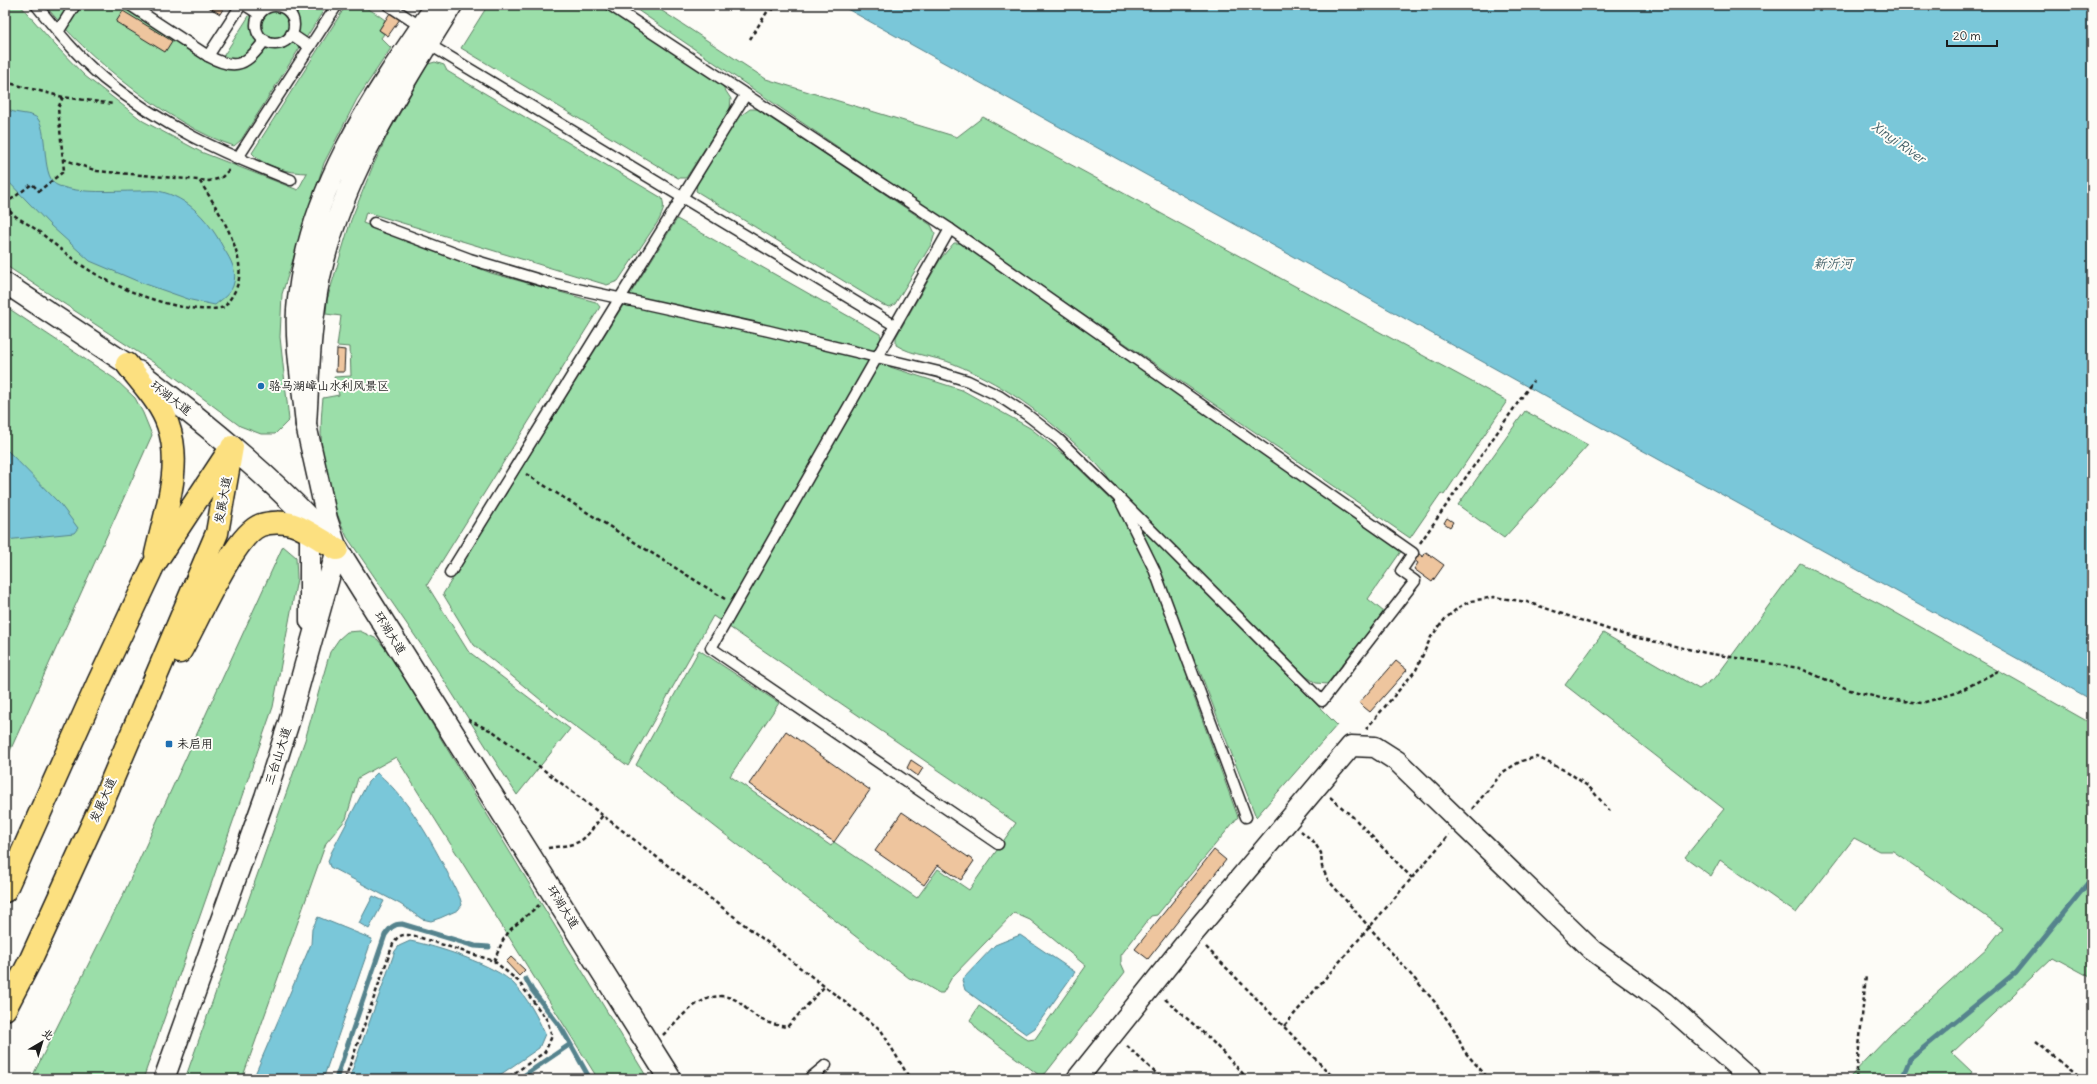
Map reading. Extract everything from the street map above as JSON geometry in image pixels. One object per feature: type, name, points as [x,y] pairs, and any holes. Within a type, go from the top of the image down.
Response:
[{"type":"main road","name":"环湖大道","points":[[127,364],[232,447],[278,487],[310,526]]},
{"type":"main road","points":[[127,364],[160,410],[168,424],[174,451],[173,475],[153,566]]},
{"type":"main road","name":"发展大道","points":[[5,891],[98,683],[153,566],[232,447]]},
{"type":"main road","name":"发展大道","points":[[5,1009],[34,952],[131,734],[217,533],[232,447]]},
{"type":"main road","points":[[131,734],[182,648],[227,564],[247,534],[261,525],[278,523],[310,526],[337,549]]},
{"type":"main road","name":"环湖大道","points":[[337,549],[670,1079]]},
{"type":"street","points":[[424,35],[436,5]]},
{"type":"street","points":[[337,549],[327,519],[306,425],[312,331],[320,277],[331,238],[347,193],[354,152],[366,112],[424,35],[452,5]]},
{"type":"street","points":[[310,643],[310,526],[306,425],[297,311],[303,262],[316,218],[328,185],[354,152]]},
{"type":"street","points":[[328,185],[347,193]]},
{"type":"street","name":"环湖大道","points":[[5,283],[127,364]]},
{"type":"street","name":"三台山大道","points":[[164,1079],[265,797],[289,722],[337,549]]},
{"type":"street","points":[[1077,1079],[1193,934],[1352,746],[1375,747],[1396,761],[1592,950],[1664,1002],[1751,1079]]},
{"type":"lane","points":[[36,5],[70,46],[104,79],[139,104],[196,140],[237,159],[291,180]]},
{"type":"lane","points":[[58,32],[75,5]]},
{"type":"lane","points":[[130,5],[208,56],[225,65],[241,63],[251,59],[265,40]]},
{"type":"lane","points":[[208,56],[240,5]]},
{"type":"lane","points":[[245,5],[260,14]]},
{"type":"lane","points":[[237,159],[337,5]]},
{"type":"lane","points":[[388,5],[424,35],[682,198],[894,325]]},
{"type":"lane","points":[[374,223],[470,259],[550,283],[876,357],[968,381],[999,396],[1042,424],[1119,498],[1322,701],[1415,581],[1401,571],[1413,553],[950,229],[610,5]]},
{"type":"lane","points":[[270,6],[289,8],[294,22],[291,34],[281,42],[275,44],[265,40],[257,29],[256,24],[260,14],[270,6]]},
{"type":"lane","points":[[291,34],[310,47]]},
{"type":"lane","points":[[450,573],[746,94]]},
{"type":"lane","points":[[950,229],[711,648],[998,844]]},
{"type":"lane","points":[[1119,498],[1154,569],[1246,817]]},
{"type":"lane","points":[[809,1079],[826,1065]]},
{"type":"path","points":[[750,39],[769,9]]},
{"type":"path","points":[[5,82],[63,97],[115,104],[139,104]]},
{"type":"path","points":[[63,97],[58,108],[64,172],[39,191],[32,184],[5,205],[9,211],[35,228],[89,270],[145,298],[212,311],[225,307],[238,285],[237,254],[221,216],[199,180]]},
{"type":"path","points":[[63,159],[97,171],[209,181],[221,178],[237,159]]},
{"type":"path","points":[[1413,553],[1452,500],[1533,381]]},
{"type":"path","points":[[516,467],[735,605]]},
{"type":"path","points":[[1352,746],[1416,670],[1431,637],[1445,620],[1459,607],[1471,601],[1494,597],[1527,602],[1625,635],[1706,653],[1799,668],[1850,690],[1884,699],[1922,703],[1956,693],[1998,671]]},
{"type":"path","points":[[441,713],[465,719],[494,732],[825,986],[881,1030],[910,1079]]},
{"type":"path","points":[[1284,1026],[1503,772],[1521,761],[1537,757],[1568,772],[1589,787],[1610,810]]},
{"type":"path","points":[[1317,787],[1354,818],[1412,878]]},
{"type":"path","points":[[527,852],[572,846],[584,840],[603,815]]},
{"type":"path","points":[[1289,820],[1314,842],[1321,853],[1322,867],[1328,880],[1434,1001],[1455,1031],[1464,1051],[1489,1079]]},
{"type":"path","points":[[494,961],[503,940],[511,929],[554,893]]},
{"type":"path","points":[[345,1079],[396,938],[403,934],[415,936],[494,961],[518,981],[547,1020],[552,1036],[545,1052],[506,1079]]},
{"type":"path","points":[[1193,934],[1335,1079]]},
{"type":"path","points":[[1856,1079],[1866,975]]},
{"type":"path","points":[[650,1048],[686,1012],[702,1000],[720,996],[735,1000],[754,1015],[771,1025],[787,1027],[825,986]]},
{"type":"path","points":[[1151,986],[1209,1038],[1248,1079]]},
{"type":"path","points":[[1114,1033],[1162,1079]]},
{"type":"path","points":[[2036,1042],[2082,1079]]},
{"type":"green space","points":[[5,5],[20,5],[85,76],[143,121],[201,152],[298,190],[307,173],[293,172],[277,168],[263,162],[252,153],[345,7],[356,5],[361,6],[385,20],[379,30],[384,34],[381,38],[391,48],[357,99],[324,163],[282,294],[280,337],[289,420],[275,434],[261,434],[240,426],[168,372],[5,265]]},
{"type":"green space","points":[[45,5],[121,5],[217,66],[256,5],[327,5],[241,140],[234,146],[209,136],[184,123],[131,87],[83,46]]},
{"type":"green space","points":[[488,5],[601,5],[722,85],[731,99],[730,109],[686,178],[678,178],[461,48]]},
{"type":"green space","points":[[630,5],[653,5],[766,79],[957,137],[983,117],[1507,401],[1444,495],[1441,493],[1410,538]]},
{"type":"green space","points":[[435,62],[444,65],[447,71],[662,198],[663,204],[659,220],[618,281],[607,285],[366,212],[363,223],[491,273],[596,302],[600,307],[427,585],[468,651],[570,729],[517,795],[424,649],[347,537],[339,519],[328,486],[322,452],[321,417],[323,398],[339,395],[334,377],[351,376],[350,347],[337,346],[341,316],[326,314],[327,300],[351,220],[372,168],[389,132],[428,64]]},
{"type":"green space","points":[[750,109],[758,109],[931,225],[935,233],[932,243],[895,304],[890,307],[883,305],[696,191],[697,184],[735,120]]},
{"type":"green space","points":[[677,219],[880,334],[890,367],[962,390],[1030,428],[1067,457],[1158,545],[1337,725],[1256,817],[1197,664],[1187,678],[1238,817],[1157,915],[1151,916],[1121,955],[1121,963],[1125,972],[1045,1074],[1039,1075],[978,1030],[970,1020],[979,1006],[1028,1040],[1035,1039],[1086,966],[1030,920],[1014,913],[952,977],[943,993],[939,993],[921,982],[909,978],[636,765],[699,650],[779,703],[730,776],[831,846],[834,842],[917,898],[938,869],[969,890],[1016,823],[713,616],[628,766],[558,714],[474,645],[443,594]]},
{"type":"green space","points":[[954,243],[961,243],[1402,550],[1368,599],[1384,612],[1327,684],[1316,683],[1307,677],[1112,484],[1108,477],[1093,460],[1030,406],[987,379],[971,371],[947,361],[917,354],[896,345],[896,337],[941,258]]},
{"type":"green space","points":[[5,306],[115,379],[135,398],[152,435],[5,762]]},
{"type":"green space","points":[[1525,411],[1588,445],[1504,538],[1458,505]]},
{"type":"green space","points":[[283,546],[296,557],[297,579],[273,707],[143,1079],[31,1079],[124,893]]},
{"type":"green space","points":[[1800,563],[1882,605],[2092,724],[2092,978],[2053,957],[1952,1053],[1972,1072],[1967,1079],[1848,1079],[1892,1033],[1988,947],[2003,928],[1893,851],[1879,851],[1854,838],[1796,913],[1720,860],[1711,876],[1685,857],[1724,809],[1565,685],[1603,633],[1699,689],[1716,677]]},
{"type":"green space","points":[[360,631],[377,639],[387,650],[648,1079],[598,1079],[396,757],[358,778],[346,819],[326,843],[242,1079],[185,1079],[305,740],[330,652],[339,639],[347,632]]},
{"type":"water","name":"新沂河","points":[[840,5],[2092,5],[2092,700]]},
{"type":"water","points":[[5,108],[13,112],[32,115],[38,119],[43,135],[49,175],[53,182],[59,186],[68,189],[87,191],[158,191],[169,194],[189,205],[212,229],[231,262],[235,276],[230,292],[215,305],[191,300],[137,281],[90,261],[51,226],[5,178]]},
{"type":"water","points":[[5,448],[60,504],[78,528],[74,533],[5,540]]},
{"type":"water","points":[[377,773],[402,798],[414,814],[435,848],[460,898],[462,905],[458,910],[431,921],[422,919],[400,904],[330,867],[328,861],[331,853],[368,782]]},
{"type":"water","points":[[373,896],[384,901],[369,929],[359,923]]},
{"type":"water","points":[[318,917],[372,939],[323,1079],[253,1079],[311,944],[312,929]]},
{"type":"water","points":[[1020,935],[1075,972],[1035,1028],[1026,1034],[965,990],[962,980],[995,945]]},
{"type":"water","points":[[410,941],[435,947],[480,963],[494,970],[514,984],[532,1008],[545,1034],[539,1048],[494,1079],[349,1079],[395,951],[399,946]]},
{"type":"building","points":[[205,5],[223,5],[225,6],[220,14]]},
{"type":"building","points":[[769,5],[777,5],[773,11],[767,8]]},
{"type":"building","points":[[123,11],[172,41],[165,52],[116,22]]},
{"type":"building","points":[[390,13],[400,19],[388,36],[379,30]]},
{"type":"building","points":[[337,349],[345,350],[344,372],[336,372]]},
{"type":"building","points":[[1447,518],[1453,522],[1450,527],[1444,523]]},
{"type":"building","points":[[1426,552],[1444,565],[1432,582],[1414,569],[1418,563],[1413,559],[1418,553],[1423,557]]},
{"type":"building","points":[[1396,661],[1407,670],[1370,712],[1359,703]]},
{"type":"building","points":[[786,731],[870,790],[834,842],[749,784]]},
{"type":"building","points":[[911,760],[923,768],[918,776],[907,768]]},
{"type":"building","points":[[902,812],[974,861],[961,880],[938,865],[924,885],[875,851]]},
{"type":"building","points":[[1214,850],[1226,860],[1148,959],[1135,949]]},
{"type":"building","points":[[511,957],[525,970],[519,976],[506,962]]},
{"type":"waterway","points":[[1902,1079],[1910,1059],[2015,973],[2092,878]]},
{"type":"waterway","points":[[336,1079],[388,930],[396,925],[402,924],[475,946],[489,947]]},
{"type":"waterway","points":[[526,979],[532,990],[562,1029],[590,1079]]},
{"type":"waterway","points":[[519,1079],[569,1045]]},
{"type":"place","name":"骆马湖嶂山水利风景区","points":[[261,386]]},
{"type":"place","name":"未启用","points":[[169,744]]},
{"type":"water label","name":"Xinyi River","points":[[1899,142]]}]
